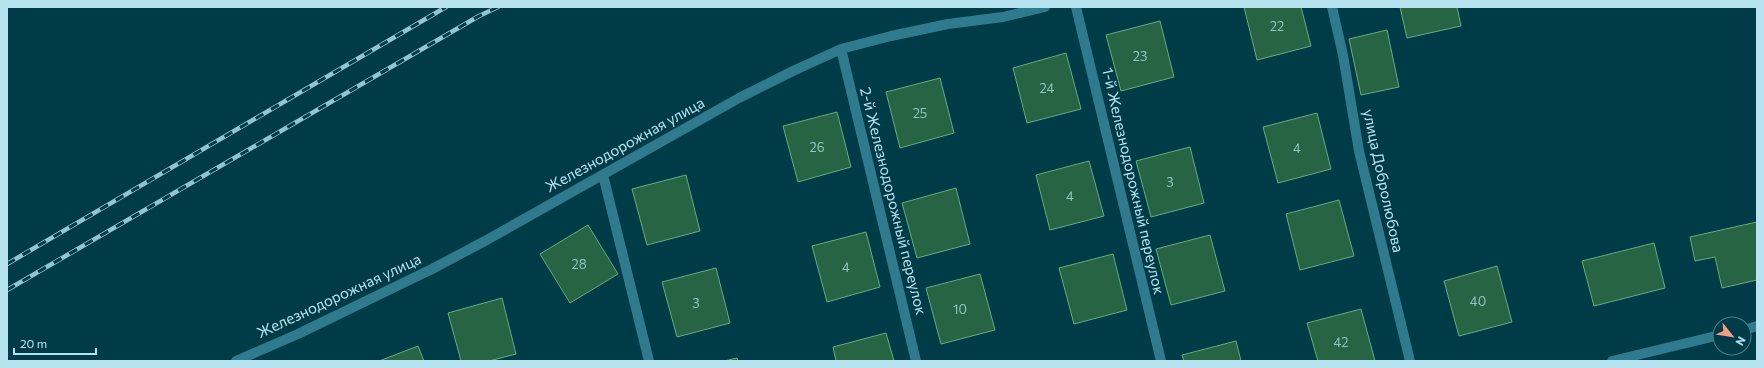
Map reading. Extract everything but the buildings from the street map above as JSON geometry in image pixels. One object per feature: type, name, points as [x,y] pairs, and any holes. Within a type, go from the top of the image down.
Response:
[{"type":"street","name":"Железнодорожная улица","points":[[236,361],[298,334],[432,269],[485,241],[739,98],[793,70],[841,49],[891,36],[948,24],[1003,17],[1045,7]]},
{"type":"street","name":"1-й Железнодорожный переулок","points":[[1076,7],[1161,361]]},
{"type":"street","name":"улица Добролюбова","points":[[1332,7],[1343,55],[1359,151],[1410,361]]},
{"type":"street","name":"2-й Железнодорожный переулок","points":[[841,49],[916,361]]},
{"type":"street","points":[[603,175],[649,361]]},
{"type":"street","points":[[1612,361],[1712,337]]},
{"type":"railway","points":[[7,264],[446,7]]},
{"type":"railway","points":[[7,290],[479,16],[498,7]]}]
